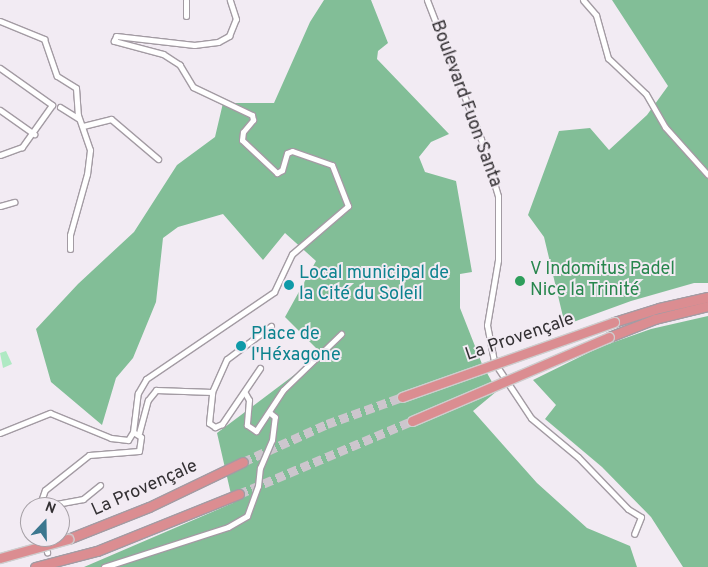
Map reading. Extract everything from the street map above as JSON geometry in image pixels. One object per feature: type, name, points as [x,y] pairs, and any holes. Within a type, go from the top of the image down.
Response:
[{"type":"highway","name":"La Provençale","points":[[402,397],[614,322],[659,308],[708,298]]},
{"type":"highway","name":"La Provençale","points":[[412,421],[609,337],[656,319],[708,306]]},
{"type":"highway","name":"La Provençale","points":[[0,558],[68,539],[149,507],[244,462]]},
{"type":"highway","points":[[36,567],[97,550],[239,494]]},
{"type":"street","points":[[186,0],[186,16]]},
{"type":"street","points":[[142,443],[134,434],[136,398],[146,378],[274,292],[292,254],[348,206],[332,165],[292,151],[287,153],[282,170],[277,173],[242,140],[243,132],[253,120],[252,115],[193,88],[180,65],[164,54],[114,41],[116,36],[194,45],[218,42],[229,36],[236,19],[230,0]]},
{"type":"street","name":"Boulevard Fuon Santa","points":[[428,0],[481,139],[498,196],[498,260],[487,325],[494,362],[531,418],[578,457],[628,509],[640,517],[641,524],[634,534]]},
{"type":"street","points":[[583,0],[596,15],[608,58],[646,94],[664,127],[708,175]]},
{"type":"street","points":[[0,21],[46,41],[57,76],[76,88],[79,119],[90,150],[70,235],[70,249]]},
{"type":"street","points":[[0,68],[51,103],[34,134],[22,147],[0,155]]},
{"type":"street","points":[[60,107],[79,119]]},
{"type":"street","points":[[0,110],[34,134]]},
{"type":"street","points":[[83,126],[111,119],[158,159]]},
{"type":"street","points":[[0,206],[14,202]]},
{"type":"street","points":[[260,368],[245,393],[222,424],[215,427],[207,420],[212,392],[226,359],[271,326]]},
{"type":"street","points":[[245,393],[249,400],[248,428],[258,430],[283,390],[340,334]]},
{"type":"street","points":[[0,433],[50,414],[111,438],[124,441],[134,434],[148,400],[156,390],[212,392]]},
{"type":"street","points":[[104,567],[242,520],[251,508],[258,478],[272,440],[275,418],[270,413]]},
{"type":"street","points":[[134,434],[142,443]]},
{"type":"street","points":[[43,497],[45,490],[86,457],[99,452],[136,452],[142,443]]},
{"type":"street","points":[[70,501],[83,499],[100,485]]},
{"type":"street","points":[[46,547],[47,552]]},
{"type":"green space","points":[[324,0],[371,0],[388,43],[378,51],[377,59],[449,134],[431,142],[419,157],[425,172],[456,181],[472,272],[460,274],[460,308],[482,364],[497,391],[473,411],[537,483],[587,528],[630,546],[637,567],[84,567],[233,503],[217,433],[322,354],[285,317],[316,261],[285,233],[263,260],[223,214],[178,227],[163,238],[156,302],[133,358],[116,378],[102,425],[51,382],[36,329],[78,284],[134,232],[177,165],[215,137],[223,103],[274,103],[310,22]]},
{"type":"green space","points":[[612,0],[708,0],[708,283],[694,283],[631,301],[565,325],[544,237],[528,215],[559,131],[590,128],[609,150],[647,115],[668,86]]},
{"type":"green space","points":[[708,316],[708,567],[683,567],[651,517],[602,467],[545,419],[556,405],[533,380],[600,347],[651,329]]},
{"type":"green space","points":[[6,351],[12,364],[3,368],[0,353]]},
{"type":"tunnel","points":[[243,462],[327,424],[402,397]]},
{"type":"tunnel","points":[[239,494],[412,421]]},
{"type":"place","name":"V Indomitus Padel Nice la Trinité","points":[[520,281]]},
{"type":"place","name":"Local municipal de la Cité du Soleil","points":[[289,285]]},
{"type":"place","name":"Place de l'Héxagone","points":[[241,346]]}]
